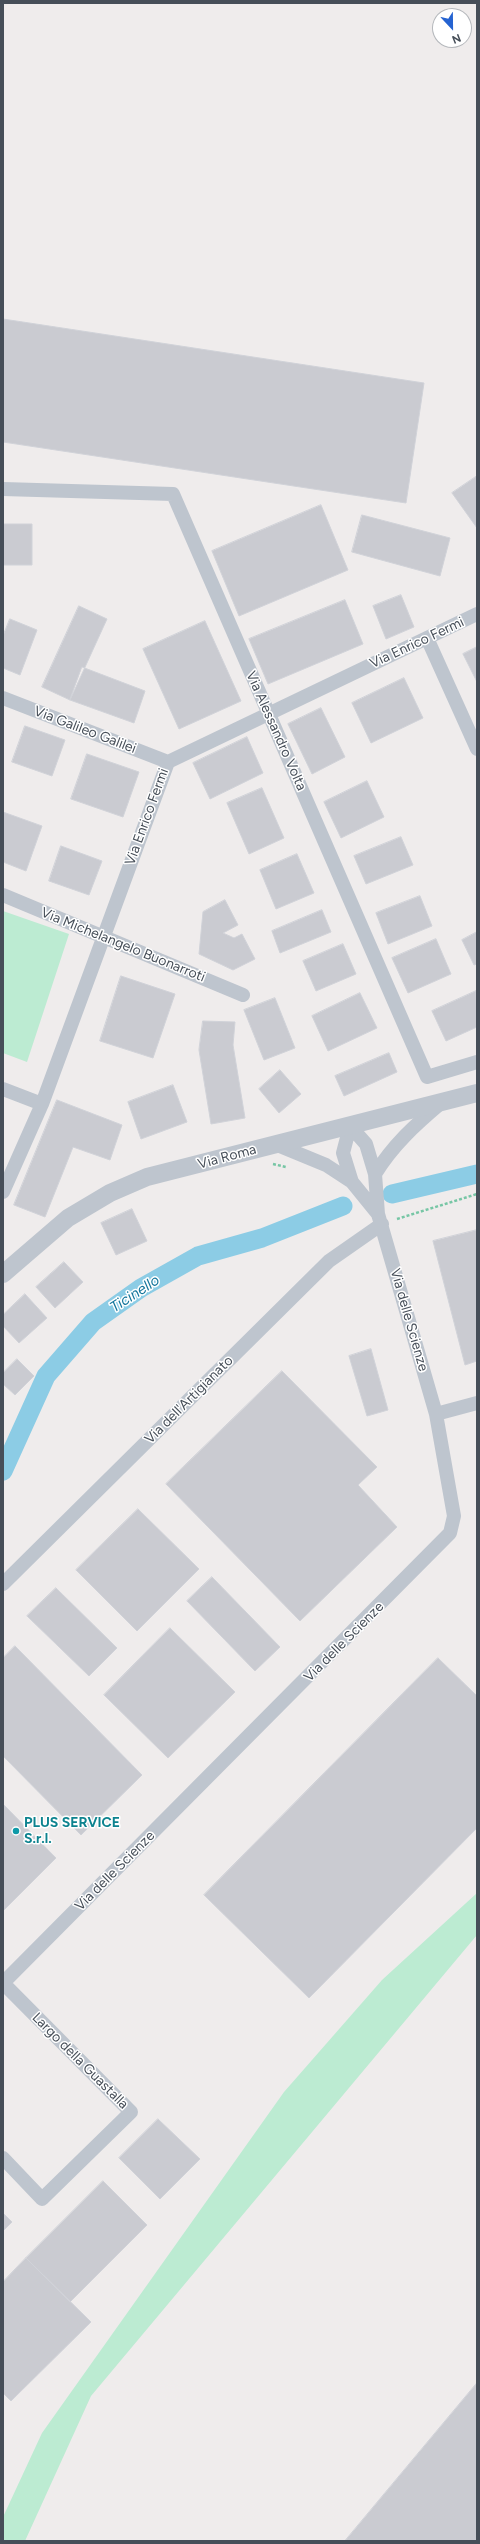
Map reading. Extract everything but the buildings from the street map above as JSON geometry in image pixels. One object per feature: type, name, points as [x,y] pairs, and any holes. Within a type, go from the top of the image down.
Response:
[{"type":"street","name":"Via Alessandro Volta","points":[[3,489],[173,494],[427,1077],[477,1062]]},
{"type":"street","name":"Via Enrico Fermi","points":[[3,1192],[42,1104],[168,762],[477,614]]},
{"type":"street","points":[[427,638],[477,749]]},
{"type":"street","name":"Via Galileo Galilei","points":[[3,698],[168,762]]},
{"type":"street","name":"Via Michelangelo Buonarroti","points":[[3,895],[243,995]]},
{"type":"street","points":[[3,1089],[42,1104]]},
{"type":"street","name":"Via Roma","points":[[3,1274],[68,1218],[110,1193],[147,1177],[477,1093]]},
{"type":"street","points":[[375,1174],[389,1151],[403,1135],[442,1102]]},
{"type":"street","name":"Via delle Scienze","points":[[3,1983],[441,1545],[450,1533],[454,1516],[436,1414],[380,1219],[375,1174],[366,1144],[350,1126]]},
{"type":"street","name":"Via delle Scienze","points":[[350,1126],[343,1153],[352,1182]]},
{"type":"street","name":"Via delle Scienze","points":[[275,1144],[326,1165],[352,1182],[380,1219]]},
{"type":"street","name":"Via dell'Artigianato","points":[[3,1584],[329,1261],[380,1219]]},
{"type":"street","points":[[436,1414],[477,1403]]},
{"type":"street","name":"Largo della Guastalla","points":[[3,1983],[131,2112],[42,2199],[3,2158]]},
{"type":"path","points":[[265,1163],[293,1169]]},
{"type":"path","points":[[380,1219],[477,1194]]},
{"type":"green space","points":[[3,911],[69,934],[27,1062],[3,1053]]},
{"type":"green space","points":[[477,1893],[477,1935],[91,2396],[25,2541],[3,2541],[3,2517],[42,2433],[284,2092],[382,1980]]},
{"type":"waterway","name":"Ticinello","points":[[392,1194],[477,1174]]},
{"type":"waterway","name":"Ticinello","points":[[3,1471],[46,1376],[93,1322],[141,1288],[198,1256],[262,1238],[343,1206]]},
{"type":"place","name":"PLUS SERVICE S.r.l.","points":[[16,1831]]}]
